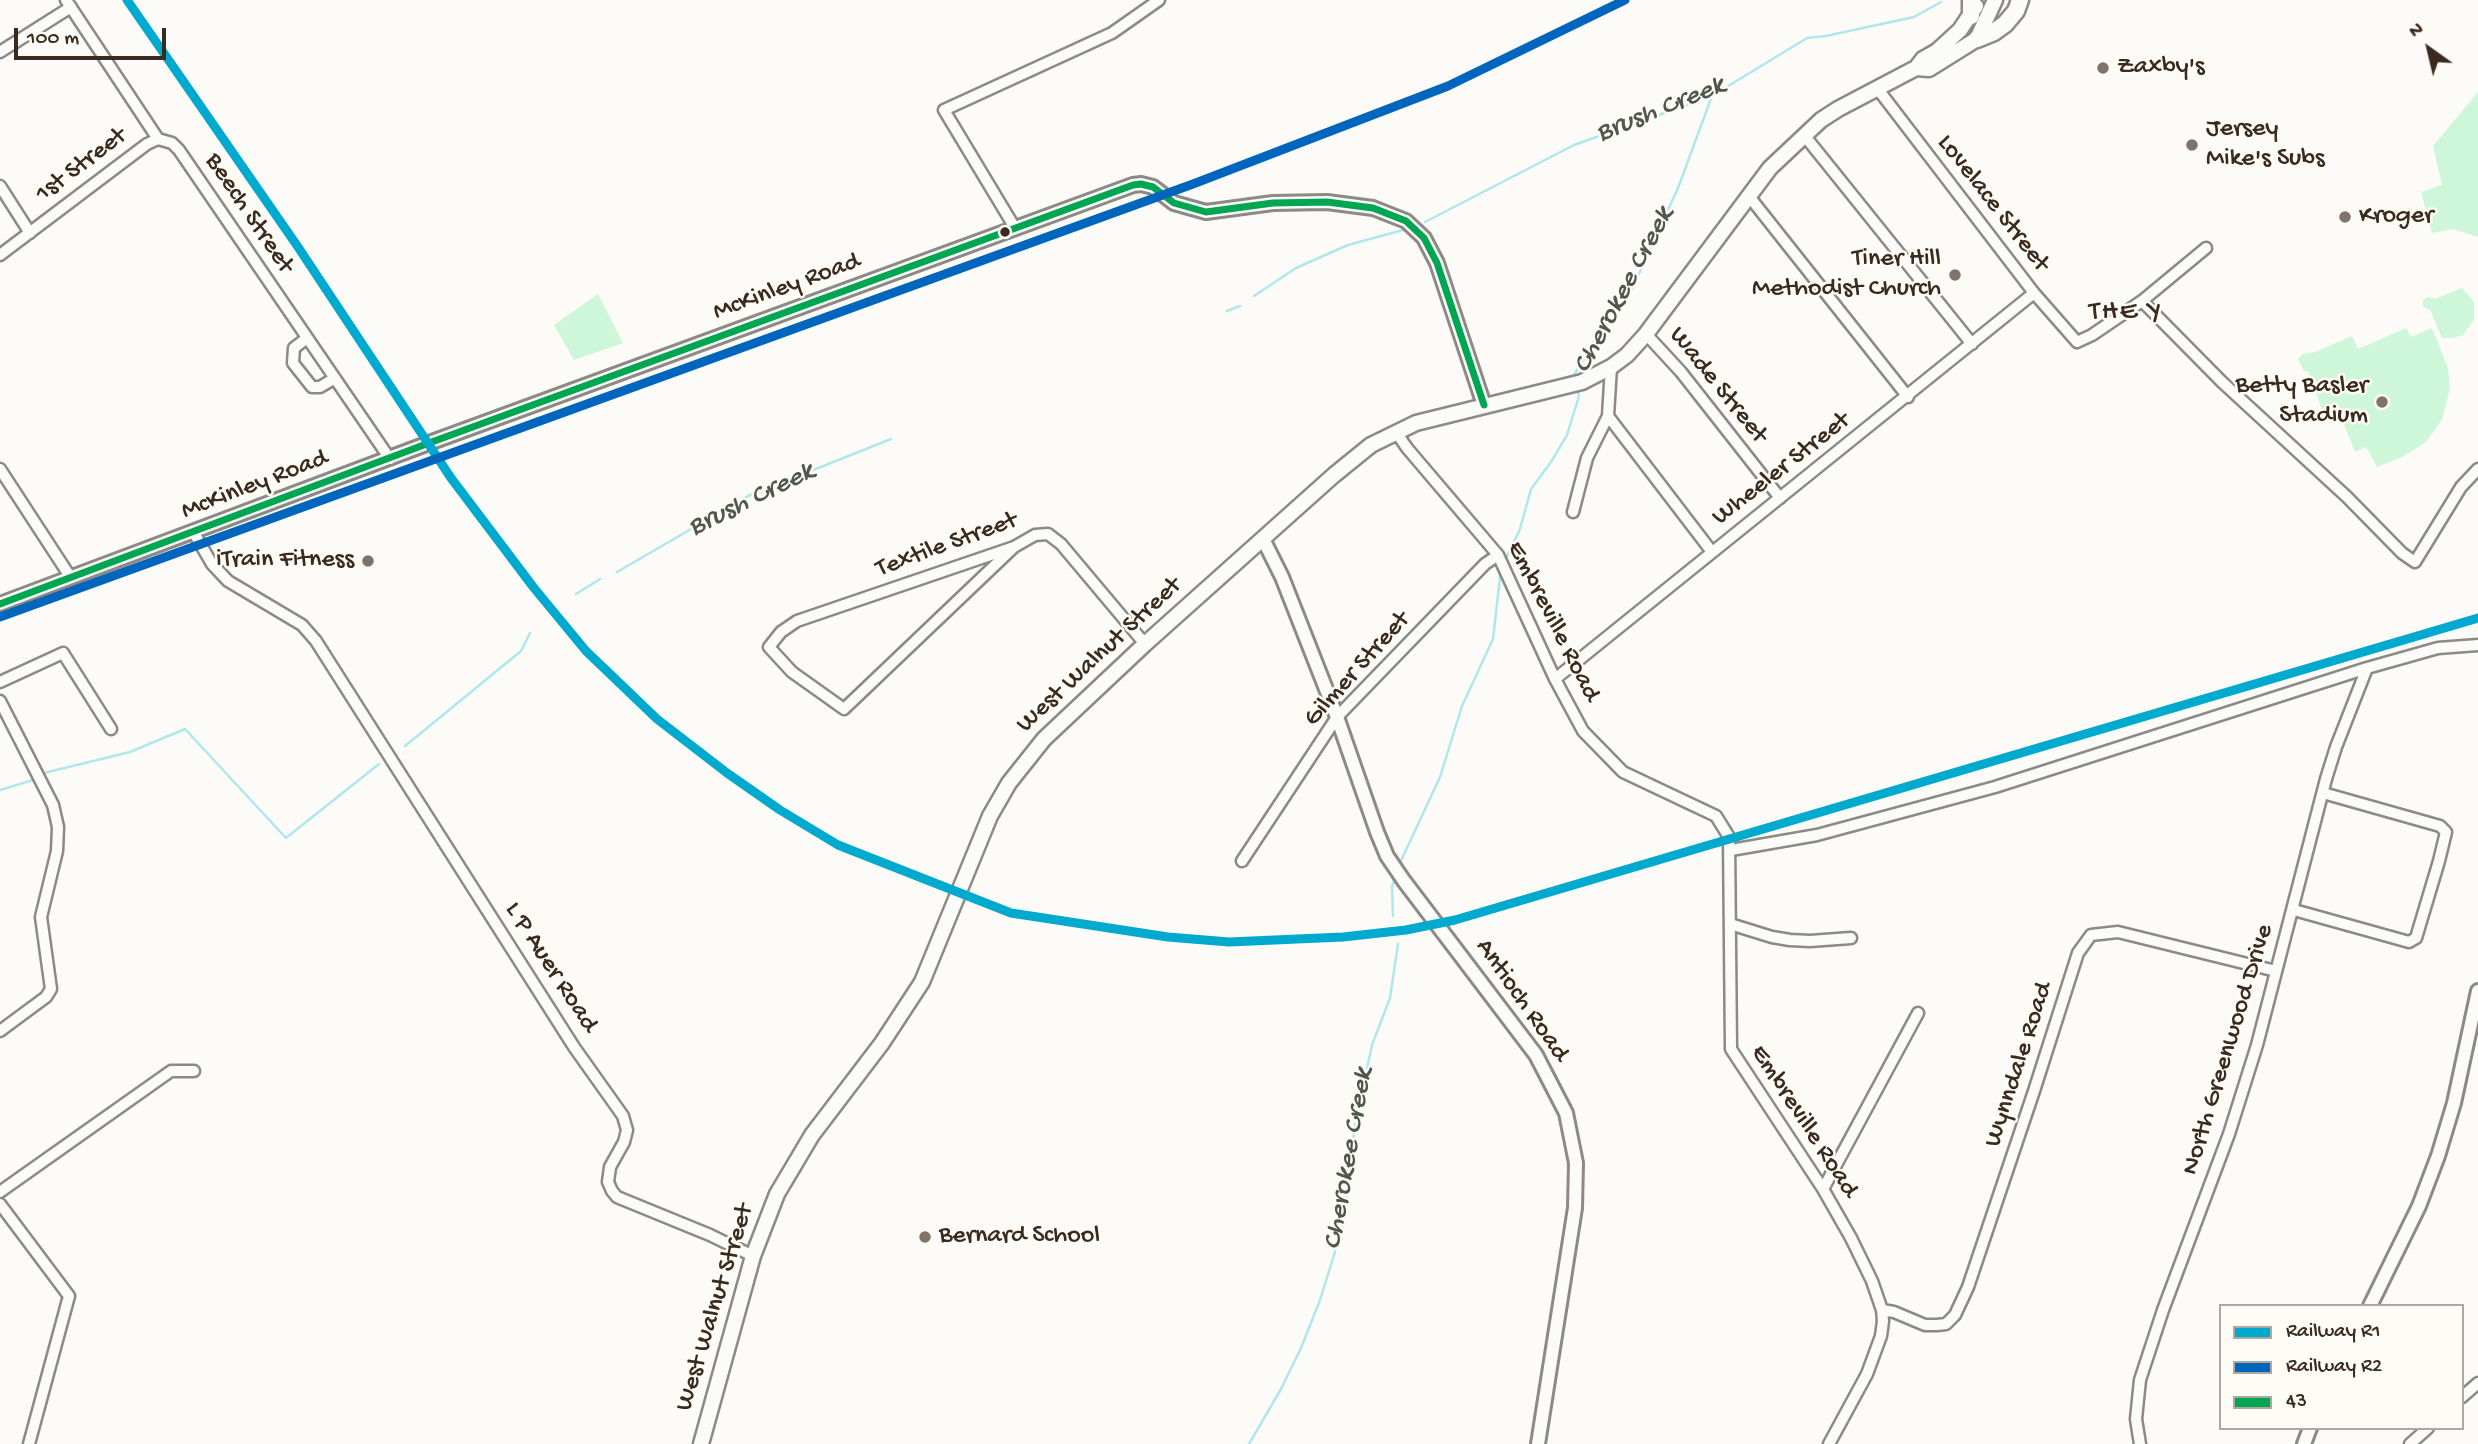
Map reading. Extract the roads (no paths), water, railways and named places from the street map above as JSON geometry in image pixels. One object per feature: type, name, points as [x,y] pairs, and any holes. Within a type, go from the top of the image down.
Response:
[{"type":"highway","points":[[1976,39],[2006,24],[2020,0]]},
{"type":"main road","name":"West Walnut Street","points":[[701,1444],[753,1256],[777,1194],[824,1116],[882,1043],[922,982],[990,816],[1027,759],[1060,722],[1356,456],[1396,432],[1416,424],[1576,384],[1611,367],[1627,355],[1646,334],[1770,168],[1804,135],[1838,108],[1916,68],[1923,59],[1937,51],[1960,30],[1971,8],[1979,0]]},
{"type":"main road","points":[[1976,39],[1995,0]]},
{"type":"main road","name":"West Walnut Street","points":[[1916,68],[1929,69],[1976,39]]},
{"type":"street","points":[[1015,228],[944,110],[1112,33],[1159,0]]},
{"type":"street","points":[[0,52],[69,4]]},
{"type":"street","name":"Beech Street","points":[[69,4],[158,139],[172,143],[179,150],[390,459]]},
{"type":"street","name":"Lovelace Street","points":[[1877,88],[2035,293],[2077,342],[2142,301]]},
{"type":"street","points":[[1804,135],[1972,344]]},
{"type":"street","name":"1st Street","points":[[0,255],[147,144],[158,139]]},
{"type":"street","name":"McKinley Road","points":[[0,604],[1015,228],[1141,184],[1153,187],[1174,203],[1206,212],[1273,203],[1327,202],[1373,208],[1396,215],[1414,227],[1434,256],[1484,405]]},
{"type":"street","points":[[0,186],[30,233]]},
{"type":"street","points":[[1748,195],[1908,397]]},
{"type":"street","points":[[2206,248],[2142,301],[2222,382],[2347,497],[2402,553],[2415,562],[2461,487],[2478,469]]},
{"type":"street","name":"Wheeler Street","points":[[1555,679],[2035,293]]},
{"type":"street","name":"Wade Street","points":[[1646,334],[1681,372],[1780,498]]},
{"type":"street","points":[[307,338],[294,348],[293,363],[312,387],[320,387],[335,378]]},
{"type":"street","points":[[1573,512],[1587,458],[1608,416],[1611,367]]},
{"type":"street","points":[[1608,416],[1712,552]]},
{"type":"street","name":"Embreville Road","points":[[1396,432],[1406,448],[1501,561],[1555,679],[1584,731],[1623,772],[1716,816],[1729,837],[1731,1049],[1823,1189],[1872,1281],[1882,1310],[1882,1329],[1876,1352],[1829,1444]]},
{"type":"street","points":[[0,469],[71,578]]},
{"type":"street","name":"L P Auer Road","points":[[194,533],[212,564],[228,581],[302,625],[316,641],[574,1046],[623,1116],[627,1130],[624,1143],[610,1167],[608,1182],[617,1198],[710,1235],[753,1256]]},
{"type":"street","name":"Textile Street","points":[[1014,547],[844,709],[792,672],[769,647],[781,632],[797,621],[1014,547],[1035,535],[1048,534],[1061,544],[1145,644]]},
{"type":"street","name":"Antioch Road","points":[[1263,539],[1282,576],[1387,856],[1536,1055],[1566,1113],[1576,1163],[1575,1208],[1538,1444]]},
{"type":"street","name":"Gilmer Street","points":[[1242,861],[1337,717],[1485,564],[1501,561]]},
{"type":"street","points":[[1731,850],[1817,835],[1995,787],[2367,668],[2438,648],[2478,645]]},
{"type":"street","points":[[0,682],[64,653],[111,729]]},
{"type":"street","name":"North Greenwood Drive","points":[[2140,1444],[2136,1419],[2140,1380],[2163,1310],[2229,1134],[2258,1045],[2336,747],[2367,668]]},
{"type":"street","points":[[0,701],[47,793],[58,827],[57,850],[41,918],[51,989],[46,997],[0,1031]]},
{"type":"street","points":[[2294,909],[2409,942],[2416,939],[2439,861],[2446,832],[2440,826],[2323,793]]},
{"type":"street","points":[[1730,924],[1790,940],[1810,942],[1851,939]]},
{"type":"street","name":"Wynndale Road","points":[[1882,1310],[1926,1325],[1946,1324],[1955,1315],[1968,1287],[2078,953],[2091,935],[2118,932],[2276,971]]},
{"type":"street","points":[[2371,1304],[2419,1206],[2438,1156],[2456,1092],[2478,991]]},
{"type":"street","points":[[1823,1189],[1918,1013]]},
{"type":"street","points":[[0,1192],[171,1071],[194,1071]]},
{"type":"street","points":[[0,1204],[69,1296],[29,1444]]},
{"type":"street","points":[[2464,1395],[2478,1383]]},
{"type":"street","points":[[2410,1444],[2426,1430]]},
{"type":"waterway","name":"Brush Creek","points":[[1425,222],[1574,145],[1712,96],[1807,38],[1914,17],[1941,2]]},
{"type":"waterway","name":"Cherokee Creek","points":[[1575,379],[1574,375],[1600,331],[1616,314],[1632,289],[1678,188],[1712,96]]},
{"type":"waterway","name":"Brush Creek","points":[[1254,296],[1296,268],[1348,245],[1407,229]]},
{"type":"waterway","name":"Brush Creek","points":[[1227,311],[1240,306]]},
{"type":"waterway","name":"Cherokee Creek","points":[[1504,563],[1520,529],[1531,489],[1567,435],[1579,396],[1577,389]]},
{"type":"waterway","name":"Brush Creek","points":[[617,572],[748,496],[891,439]]},
{"type":"waterway","name":"Cherokee Creek","points":[[1399,865],[1440,777],[1462,706],[1493,639],[1501,569]]},
{"type":"waterway","name":"Brush Creek","points":[[576,594],[600,579]]},
{"type":"waterway","name":"Brush Creek","points":[[405,746],[521,651],[530,633]]},
{"type":"waterway","name":"Brush Creek","points":[[44,773],[130,752],[185,729],[286,838],[379,764]]},
{"type":"waterway","name":"Brush Creek","points":[[0,790],[33,780]]},
{"type":"waterway","name":"Cherokee Creek","points":[[1393,916],[1392,887],[1395,878]]},
{"type":"waterway","name":"Cherokee Creek","points":[[1249,1444],[1301,1348],[1334,1255],[1344,1218],[1355,1125],[1372,1045],[1390,998],[1398,944]]},
{"type":"rail line","name":"R1","points":[[127,0],[298,247],[451,478],[534,588],[586,651],[657,719],[780,810],[838,845],[1011,913],[1168,937],[1229,942],[1343,937],[1406,930],[1455,920],[2478,618]]},
{"type":"rail line","name":"R2","points":[[0,617],[1193,184],[1448,86],[1625,0]]},
{"type":"place","name":"Zaxby's","points":[[2103,68]]},
{"type":"place","name":"Jersey Mike's Subs","points":[[2192,145]]},
{"type":"place","name":"Kroger","points":[[2345,217]]},
{"type":"place","name":"Tiner Hill Methodist Church","points":[[1955,275]]},
{"type":"place","name":"Betty Basler Stadium","points":[[2382,402]]},
{"type":"place","name":"iTrain Fitness","points":[[368,561]]},
{"type":"place","name":"Bernard School","points":[[925,1237]]},
{"type":"district","name":"THE Y","points":[[2126,314]]}]
